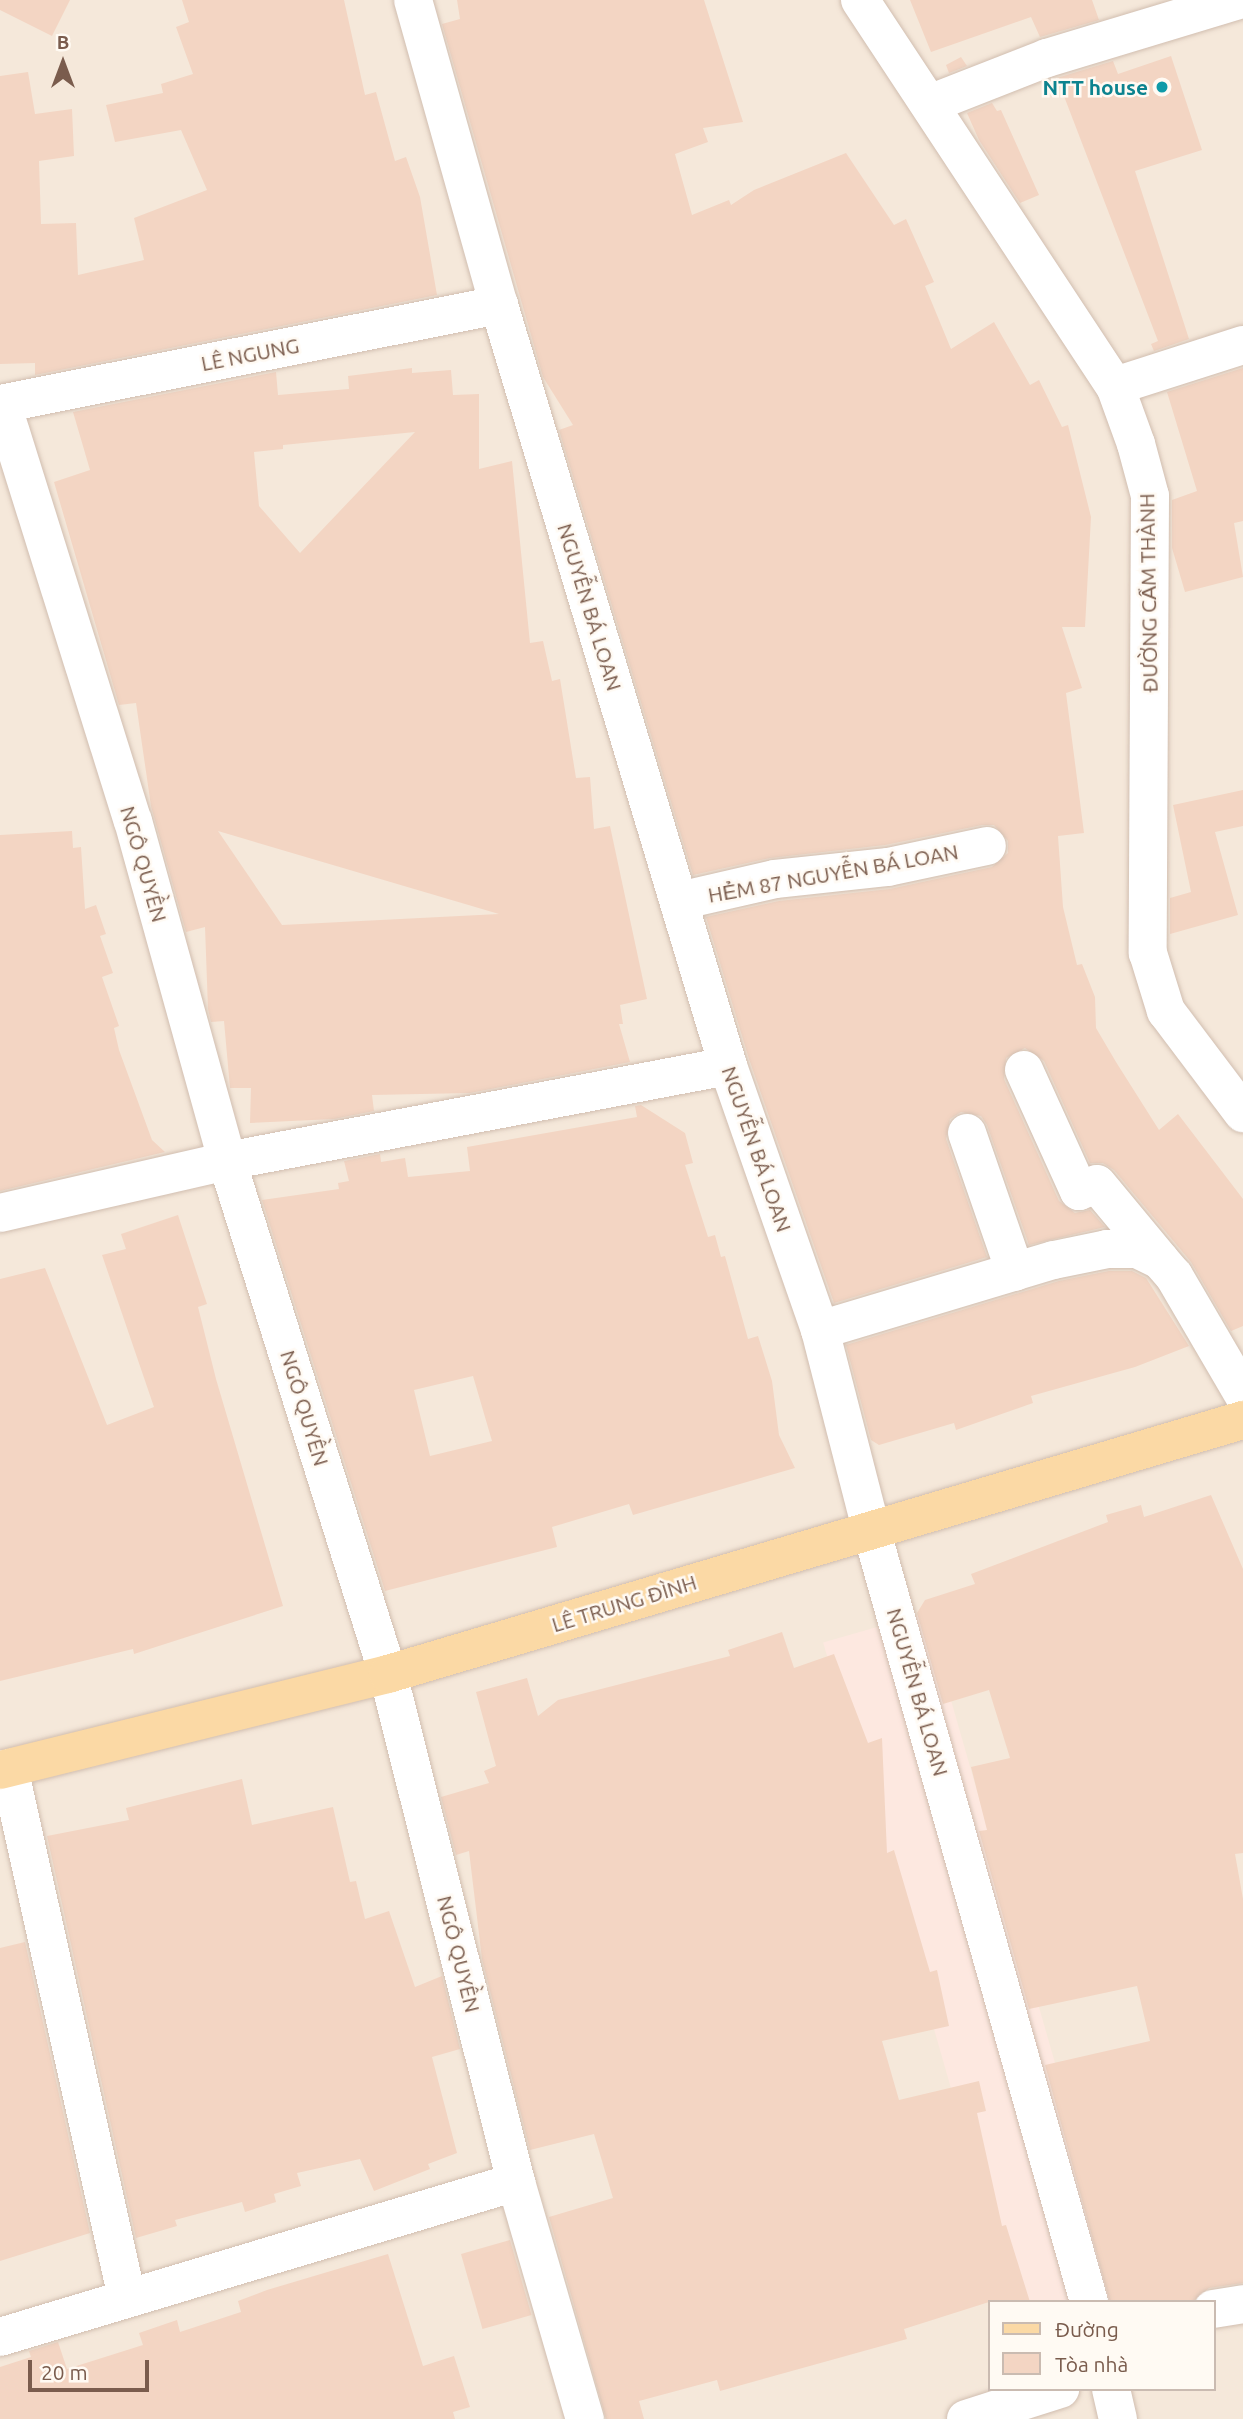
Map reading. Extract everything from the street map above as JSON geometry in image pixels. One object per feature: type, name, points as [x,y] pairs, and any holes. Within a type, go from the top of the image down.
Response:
[{"type":"main road","name":"LÊ TRUNG ĐÌNH","points":[[4,1769],[388,1674],[1243,1420]]},
{"type":"street","name":"NGUYỄN BÁ LOAN","points":[[413,0],[499,305],[678,901],[729,1066],[820,1330],[871,1529],[1087,2300]]},
{"type":"street","name":"ĐƯỜNG CẨM THÀNH","points":[[860,0],[932,103],[1115,386],[1150,496],[1148,953],[1166,1011],[1243,1112]]},
{"type":"street","points":[[932,103],[1046,58],[1239,0]]},
{"type":"street","name":"LÊ NGUNG","points":[[1,404],[499,305]]},
{"type":"street","points":[[1115,386],[1243,345]]},
{"type":"street","name":"NGÔ QUYỀN","points":[[1,404],[133,821],[227,1161],[388,1674],[516,2182],[584,2419]]},
{"type":"street","name":"HẺM 87 NGUYỄN BÁ LOAN","points":[[678,901],[775,879],[876,869],[987,846]]},
{"type":"street","points":[[0,1213],[227,1161],[729,1066]]},
{"type":"street","points":[[1024,1070],[1079,1191],[1097,1184],[1148,1255],[1199,1316],[1243,1394]]},
{"type":"street","points":[[967,1133],[1015,1272]]},
{"type":"street","points":[[820,1330],[1085,1253],[1148,1255]]},
{"type":"street","points":[[4,1769],[128,2298]]},
{"type":"street","points":[[0,2337],[516,2182]]},
{"type":"street","points":[[1215,2309],[1243,2304]]},
{"type":"street","points":[[966,2419],[1054,2391]]},
{"type":"street","points":[[1111,2391],[1118,2419]]},
{"type":"shaded area","points":[[0,0],[1243,0],[1243,2419],[0,2419]]},
{"type":"shaded area","points":[[926,1613],[1123,2300],[1012,2300],[823,1642]]},
{"type":"building","points":[[0,0],[70,0],[52,36],[0,10]]},
{"type":"building","points":[[182,0],[344,0],[365,95],[376,92],[395,161],[406,157],[420,197],[437,295],[35,375],[35,363],[0,364],[0,76],[28,72],[35,114],[72,109],[74,156],[39,161],[41,224],[76,223],[78,275],[144,260],[134,218],[207,190],[181,130],[115,142],[106,105],[163,93],[161,84],[193,74],[176,27],[189,22]]},
{"type":"building","points":[[457,0],[704,0],[743,122],[703,128],[708,142],[675,154],[692,215],[729,200],[731,205],[754,190],[846,153],[894,225],[906,219],[934,282],[925,286],[951,349],[994,322],[1030,385],[1039,380],[1062,427],[1068,425],[1091,517],[1085,627],[1062,627],[1082,688],[1066,693],[1084,833],[1058,836],[1063,907],[1077,965],[1082,964],[1095,997],[1096,1028],[1116,1062],[1159,1130],[1178,1114],[1243,1199],[1243,1326],[1231,1331],[1191,1262],[1114,1170],[1103,1163],[1090,1163],[1044,1061],[1025,1048],[1006,1058],[1004,1079],[1059,1201],[1075,1213],[1090,1210],[1105,1227],[1029,1245],[987,1125],[981,1116],[961,1112],[950,1119],[946,1139],[987,1257],[834,1303],[749,1059],[706,917],[779,901],[890,889],[992,867],[1008,853],[1008,841],[994,825],[982,825],[885,845],[770,858],[693,875],[559,430],[573,425],[543,377],[442,24],[460,19]]},
{"type":"building","points":[[910,0],[1092,0],[1099,20],[1040,37],[1031,17],[931,52]]},
{"type":"building","points":[[1171,56],[1202,150],[1135,171],[1189,339],[1154,351],[1151,344],[1158,341],[1057,78],[1113,61],[1118,74]]},
{"type":"building","points":[[961,57],[967,66],[949,73],[946,65]]},
{"type":"building","points":[[992,103],[997,111],[1001,110],[1039,195],[1020,203],[979,140],[967,113]]},
{"type":"building","points":[[412,368],[412,373],[451,370],[453,395],[479,394],[479,469],[512,461],[530,643],[543,641],[552,681],[560,679],[576,778],[590,777],[594,829],[610,826],[647,999],[620,1005],[623,1024],[619,1024],[630,1062],[470,1093],[372,1095],[374,1111],[334,1119],[250,1123],[251,1088],[230,1088],[224,1021],[211,1022],[208,1009],[205,927],[186,932],[151,806],[136,703],[119,705],[54,482],[90,470],[73,412],[276,372],[278,395],[349,389],[348,376]],"holes":[[[415,432],[300,553],[259,506],[254,452],[283,449],[283,445]],[[218,831],[499,914],[282,925]]]},
{"type":"building","points":[[1243,368],[1243,521],[1234,523],[1243,577],[1185,592],[1172,548],[1172,500],[1197,491],[1167,392]]},
{"type":"building","points":[[1243,790],[1243,826],[1215,832],[1238,915],[1170,934],[1170,898],[1191,892],[1173,805]]},
{"type":"building","points":[[72,831],[73,848],[81,847],[85,909],[96,905],[106,934],[100,936],[113,973],[102,977],[119,1026],[114,1028],[119,1050],[152,1140],[165,1152],[0,1191],[0,835]]},
{"type":"building","points":[[641,1105],[685,1133],[693,1163],[685,1165],[708,1237],[715,1235],[721,1257],[725,1256],[748,1339],[758,1336],[772,1381],[779,1435],[795,1468],[633,1515],[629,1504],[552,1527],[557,1547],[385,1591],[262,1200],[339,1189],[338,1183],[349,1181],[344,1161],[380,1154],[381,1162],[405,1158],[408,1177],[470,1171],[467,1147],[637,1117],[635,1106]],"holes":[[[473,1376],[492,1441],[430,1456],[414,1390]]]},
{"type":"building","points":[[178,1215],[207,1304],[198,1307],[216,1379],[283,1606],[134,1654],[133,1649],[0,1681],[0,1279],[45,1268],[107,1425],[154,1407],[102,1255],[126,1249],[121,1234]]},
{"type":"building","points":[[1109,1271],[1132,1271],[1146,1278],[1189,1346],[1135,1367],[1031,1396],[1033,1403],[956,1430],[954,1423],[879,1445],[871,1440],[846,1345],[1059,1281]]},
{"type":"building","points":[[1211,1495],[1243,1569],[1243,1853],[1235,1854],[1243,1899],[1243,2283],[1209,2288],[1194,2300],[1109,2300],[1045,2065],[1150,2041],[1137,1986],[1029,2009],[979,1831],[987,1830],[971,1767],[1010,1758],[989,1690],[943,1704],[917,1613],[925,1600],[975,1584],[971,1574],[1108,1522],[1106,1515],[1141,1505],[1144,1517]]},
{"type":"building","points":[[782,1632],[794,1668],[834,1654],[868,1743],[882,1738],[887,1853],[894,1850],[930,1972],[937,1970],[949,2026],[882,2041],[899,2100],[979,2081],[986,2111],[977,2113],[1002,2226],[1006,2225],[1029,2300],[988,2300],[988,2302],[904,2329],[907,2339],[720,2391],[717,2380],[639,2401],[644,2419],[606,2419],[549,2217],[613,2198],[594,2134],[530,2150],[482,1959],[469,1851],[456,1855],[441,1797],[489,1783],[484,1771],[496,1766],[476,1692],[527,1678],[538,1716],[558,1700],[730,1656],[728,1650]]},
{"type":"building","points":[[242,1779],[252,1825],[333,1807],[350,1882],[356,1881],[365,1919],[389,1911],[415,1987],[442,1976],[460,2049],[432,2057],[457,2153],[428,2164],[430,2169],[374,2191],[360,2159],[297,2173],[301,2186],[274,2194],[276,2202],[245,2212],[242,2202],[175,2220],[177,2226],[136,2238],[47,1836],[129,1820],[126,1808]]},
{"type":"building","points":[[25,1942],[90,2233],[0,2261],[0,1948]]},
{"type":"building","points":[[510,2240],[531,2315],[482,2329],[461,2254]]},
{"type":"building","points":[[388,2254],[423,2366],[454,2356],[470,2407],[453,2412],[455,2419],[0,2419],[0,2367],[31,2357],[29,2351],[58,2342],[67,2369],[143,2345],[139,2333],[177,2320],[180,2332],[241,2312],[238,2301],[267,2290]]},
{"type":"place","name":"NTT house","points":[[1162,87]]}]
